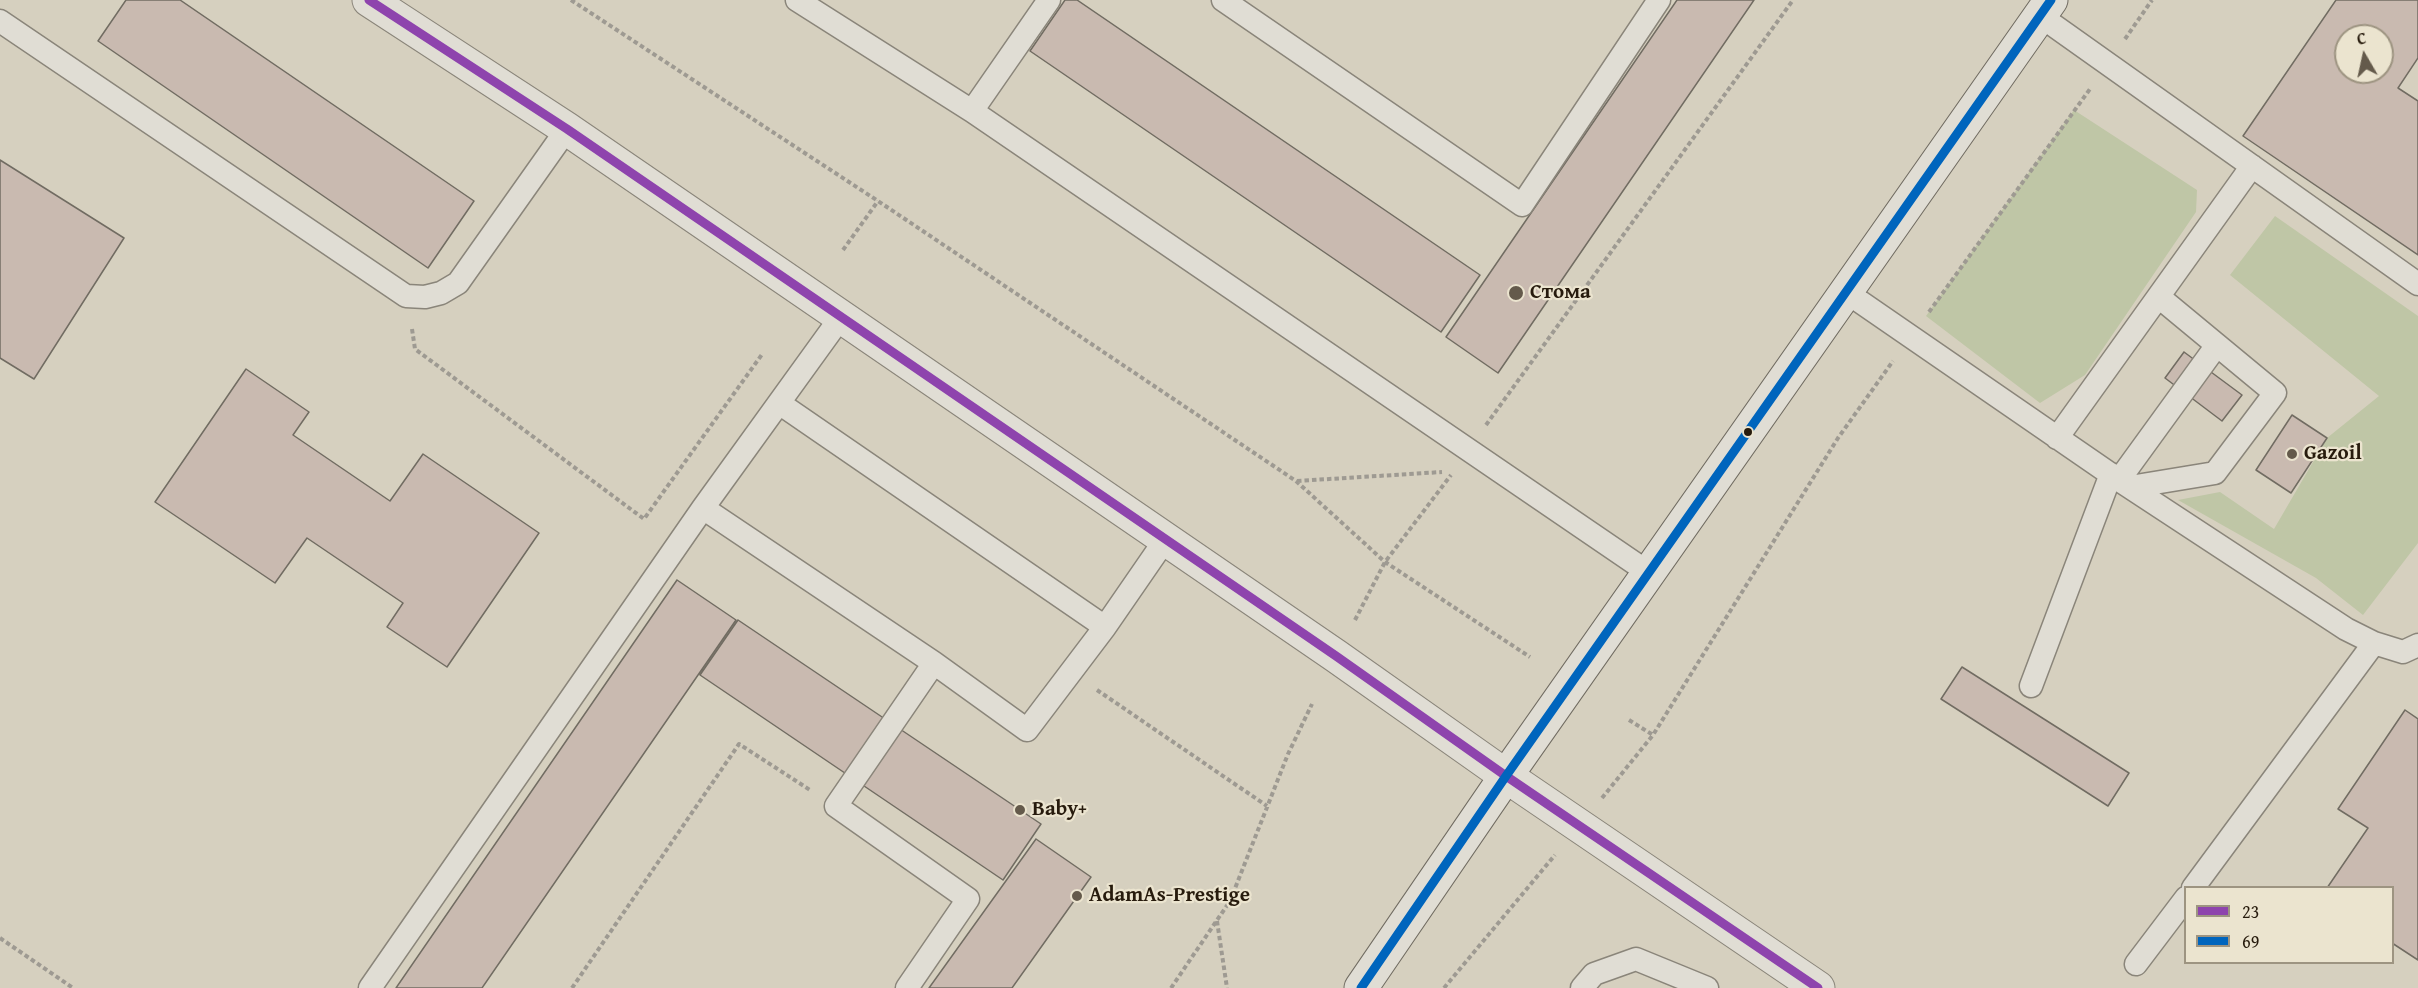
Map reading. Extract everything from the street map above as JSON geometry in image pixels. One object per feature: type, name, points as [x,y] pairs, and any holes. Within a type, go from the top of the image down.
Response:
[{"type":"street","points":[[369,0],[567,129],[1336,656],[1506,776],[1818,988]]},
{"type":"street","points":[[1361,988],[1506,776],[2045,7]]},
{"type":"lane","points":[[797,0],[972,111],[1649,573]]},
{"type":"lane","points":[[972,111],[1049,0]]},
{"type":"lane","points":[[1223,0],[1522,205],[1659,0]]},
{"type":"lane","points":[[2045,7],[2108,64],[2418,284]]},
{"type":"lane","points":[[0,21],[406,296],[425,297],[441,293],[458,284],[567,129]]},
{"type":"lane","points":[[2057,438],[2252,166]]},
{"type":"lane","points":[[1846,292],[2057,438],[2346,629],[2374,644],[2403,652],[2418,645]]},
{"type":"lane","points":[[2120,480],[2215,473],[2275,393],[2159,297]]},
{"type":"lane","points":[[370,988],[703,507],[841,317]]},
{"type":"lane","points":[[2031,686],[2120,480],[2217,345]]},
{"type":"lane","points":[[779,403],[1105,627]]},
{"type":"lane","points":[[703,507],[934,663],[1028,730],[1105,627],[1165,540]]},
{"type":"lane","points":[[2194,886],[2374,644]]},
{"type":"lane","points":[[907,988],[968,899],[836,806],[934,663]]},
{"type":"lane","points":[[2136,964],[2184,901]]},
{"type":"lane","points":[[1582,988],[1594,974],[1636,959],[1707,988]]},
{"type":"path","points":[[571,0],[878,201],[1296,481],[1385,562],[1530,657]]},
{"type":"path","points":[[1469,448],[1793,0]]},
{"type":"path","points":[[1444,988],[1653,735],[1838,438],[2152,0]]},
{"type":"path","points":[[843,250],[878,201]]},
{"type":"path","points":[[406,296],[416,349],[644,519],[764,353]]},
{"type":"path","points":[[1296,481],[1455,471],[1385,562],[1355,620]]},
{"type":"path","points":[[1071,672],[1268,806]]},
{"type":"path","points":[[1171,988],[1230,901],[1288,754],[1312,704]]},
{"type":"path","points":[[1629,720],[1653,735]]},
{"type":"path","points":[[572,988],[739,744],[836,806]]},
{"type":"path","points":[[1217,920],[1227,988]]},
{"type":"path","points":[[0,939],[73,988]]},
{"type":"green space","points":[[2074,110],[2197,190],[2196,212],[2085,375],[2040,403],[1926,316]]},
{"type":"green space","points":[[2275,216],[2418,316],[2418,543],[2363,615],[2316,578],[2178,500],[2220,492],[2274,529],[2327,438],[2379,396],[2230,275]]},
{"type":"building","points":[[126,0],[180,0],[474,201],[428,268],[98,41]]},
{"type":"building","points":[[1065,0],[1077,0],[1480,275],[1441,332],[1030,51]]},
{"type":"building","points":[[1677,0],[1754,0],[1498,373],[1446,337]]},
{"type":"building","points":[[2336,0],[2418,0],[2418,58],[2398,88],[2418,101],[2418,255],[2243,136]]},
{"type":"building","points":[[0,160],[124,238],[34,379],[0,358]]},
{"type":"building","points":[[2184,352],[2242,395],[2222,421],[2165,378]]},
{"type":"building","points":[[246,369],[309,412],[293,435],[390,501],[423,454],[539,533],[447,667],[387,627],[403,603],[307,538],[275,583],[155,502]]},
{"type":"building","name":"Gazoil","points":[[2292,415],[2327,438],[2291,493],[2256,470]]},
{"type":"building","points":[[677,580],[736,620],[482,988],[396,988]]},
{"type":"building","points":[[738,620],[1041,824],[1003,880],[700,675]]},
{"type":"building","points":[[1962,667],[2129,773],[2108,806],[1941,699]]},
{"type":"building","points":[[2405,710],[2418,719],[2418,960],[2394,944],[2394,886],[2328,886],[2368,828],[2338,809]]},
{"type":"building","points":[[1036,839],[1091,877],[1012,988],[929,988]]},
{"type":"transit line","name":"23","points":[[369,0],[567,129],[1336,656],[1506,776],[1818,988]]},
{"type":"transit line","name":"69","points":[[1361,988],[1506,776],[2051,0]]},
{"type":"place","name":"Стома","points":[[1516,293]]},
{"type":"place","name":"Gazoil","points":[[2292,454]]},
{"type":"place","name":"Baby+","points":[[1020,810]]},
{"type":"place","name":"AdamAs-Prestige","points":[[1077,896]]}]
